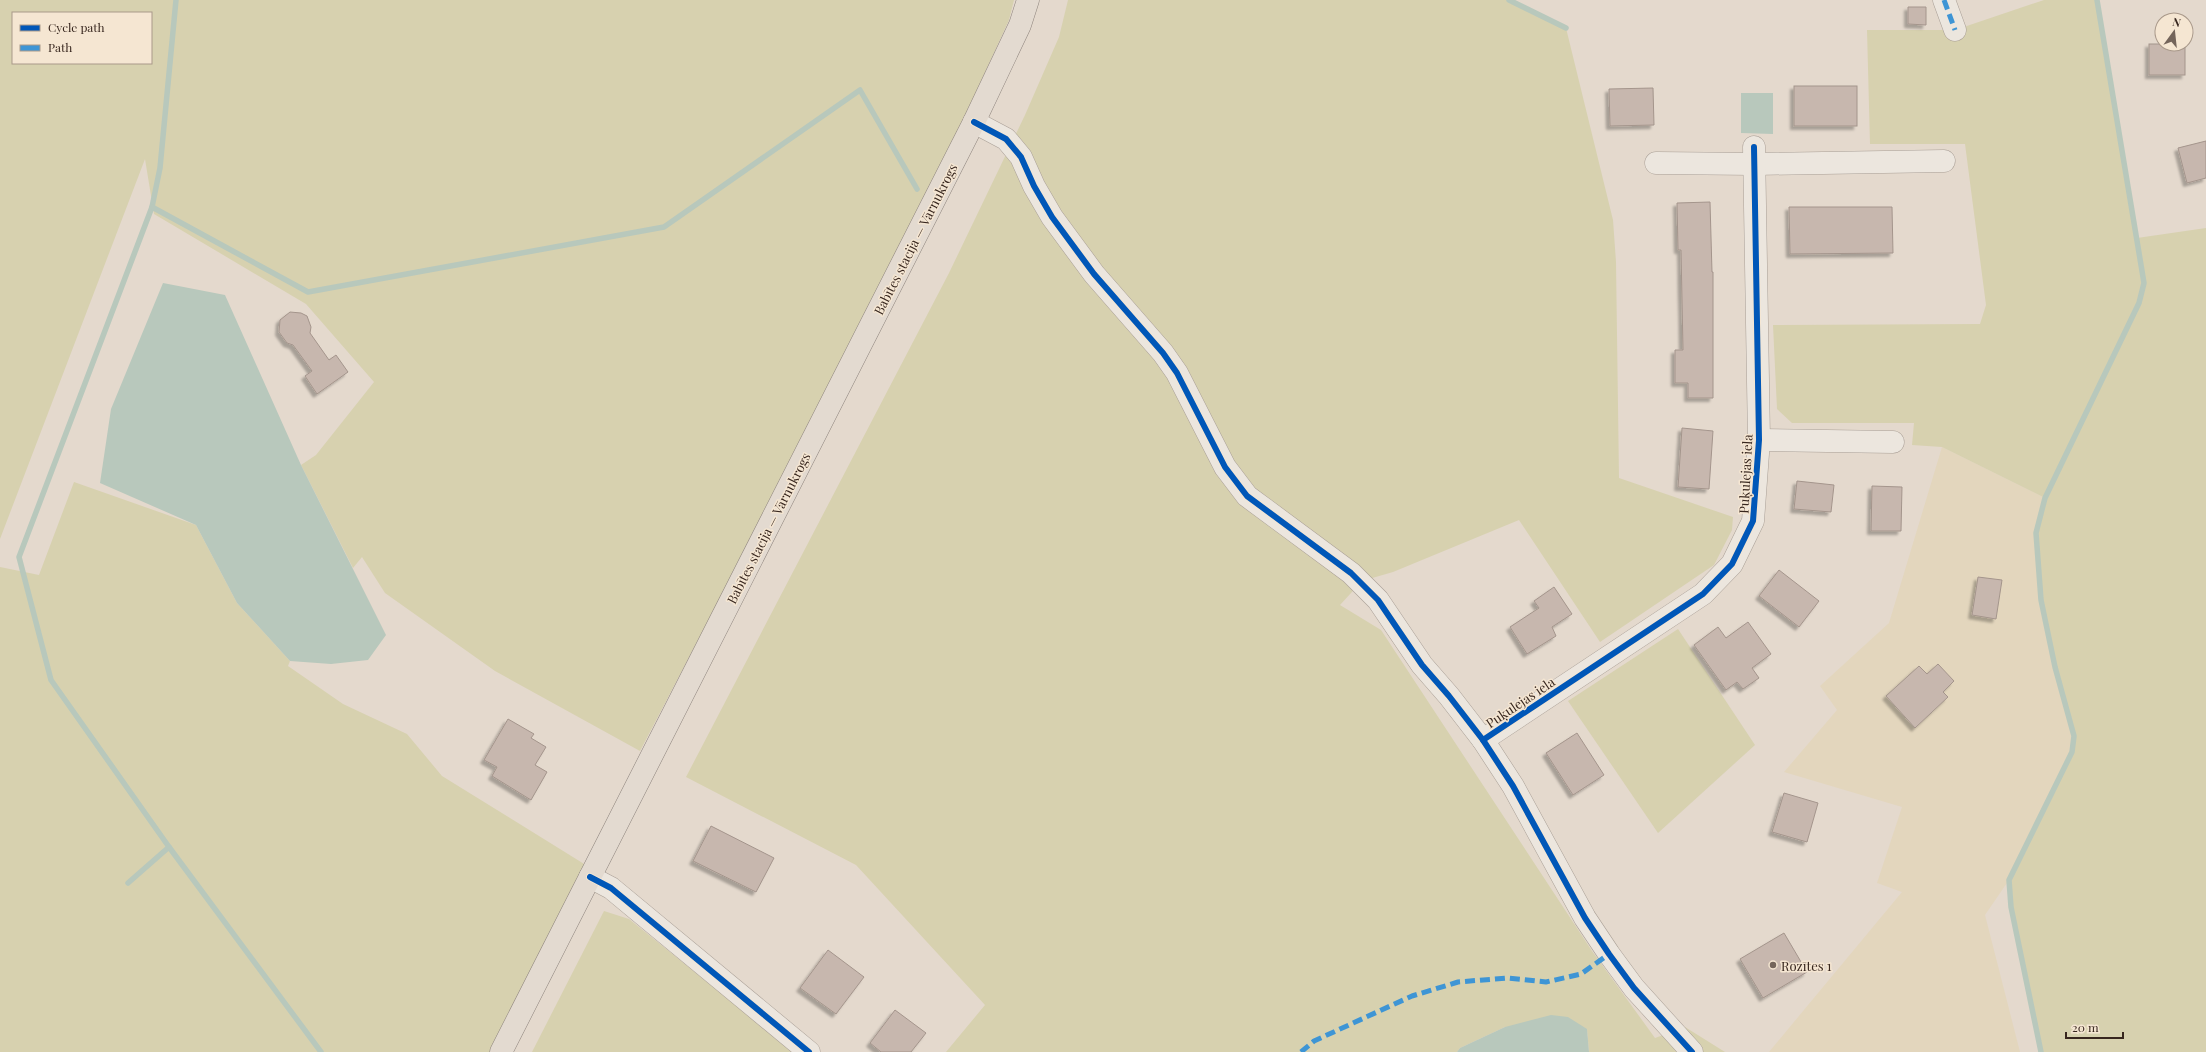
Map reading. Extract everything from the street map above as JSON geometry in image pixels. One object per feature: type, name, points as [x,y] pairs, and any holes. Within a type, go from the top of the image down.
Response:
[{"type":"main road","name":"Babītes stacija — Vārnukrogs","points":[[501,1052],[974,122],[1020,25],[1028,0]]},
{"type":"street","points":[[1944,0],[1955,30]]},
{"type":"street","points":[[974,122],[1006,139],[1021,157],[1034,186],[1052,217],[1094,274],[1163,353],[1177,373],[1225,467],[1247,496],[1351,574],[1378,600],[1422,665],[1450,696],[1484,740],[1514,786],[1585,918],[1634,988],[1692,1052]]},
{"type":"street","points":[[1656,163],[1755,156],[1944,161]]},
{"type":"street","name":"Puķulejas iela","points":[[1484,740],[1703,594],[1732,564],[1753,521],[1759,440],[1755,156]]},
{"type":"street","points":[[1759,440],[1892,442]]},
{"type":"street","points":[[590,877],[611,888],[809,1052]]},
{"type":"shaded area","points":[[0,0],[1014,0],[1009,20],[902,249],[640,751],[495,671],[385,593],[362,557],[353,568],[301,465],[316,455],[374,382],[306,304],[154,214],[145,159],[0,539]]},
{"type":"shaded area","points":[[1068,0],[1510,0],[1566,28],[1613,220],[1616,262],[1619,478],[1733,517],[1732,530],[1714,565],[1600,642],[1519,520],[1393,572],[1362,581],[1340,605],[1381,630],[1592,951],[1655,1038],[1685,1027],[1725,1052],[1589,1052],[1587,1029],[1505,1027],[1460,1048],[1457,1052],[946,1052],[985,1005],[856,865],[686,777],[949,273],[1025,115],[1059,37]]},
{"type":"shaded area","points":[[2044,0],[2097,0],[2137,238],[2206,228],[2206,1052],[2041,1052],[2011,907],[2009,880],[2072,752],[2074,736],[2055,667],[2041,600],[2036,533],[2045,498],[1942,447],[1912,445],[1914,423],[1792,423],[1777,409],[1773,325],[1980,324],[1986,305],[1965,144],[1870,144],[1867,30],[1955,30]]},
{"type":"shaded area","points":[[1741,93],[1773,93],[1773,134],[1741,133]]},
{"type":"shaded area","points":[[163,283],[225,295],[301,465],[386,635],[368,660],[331,664],[290,661],[237,603],[196,525],[100,483],[111,409]]},
{"type":"shaded area","points":[[1942,447],[2045,498],[2036,533],[2055,667],[2074,736],[2072,752],[2009,880],[1985,915],[2020,1052],[1769,1052],[1902,892],[1877,883],[1902,807],[1784,772],[1837,710],[1820,686],[1889,623]]},
{"type":"shaded area","points":[[74,482],[196,525],[237,603],[290,661],[288,666],[343,704],[407,734],[442,776],[589,867],[492,1052],[0,1052],[0,567],[39,575]]},
{"type":"shaded area","points":[[1678,629],[1755,745],[1658,833],[1568,701]]},
{"type":"shaded area","points":[[604,911],[629,919],[794,1052],[532,1052]]},
{"type":"shaded area","points":[[1551,1015],[1568,1017],[1587,1029],[1589,1052],[1457,1052],[1460,1048],[1505,1027]]},
{"type":"building","points":[[1908,7],[1926,7],[1926,25],[1908,24]]},
{"type":"building","points":[[2149,44],[2154,44],[2154,52],[2185,52],[2185,75],[2149,75]]},
{"type":"building","points":[[1794,86],[1857,86],[1857,126],[1794,126]]},
{"type":"building","points":[[1653,88],[1654,125],[1610,126],[1609,89]]},
{"type":"building","points":[[2206,141],[2206,178],[2187,183],[2178,148]]},
{"type":"building","points":[[1710,202],[1713,272],[1713,398],[1688,398],[1688,383],[1675,383],[1675,350],[1683,350],[1681,250],[1678,250],[1677,203]]},
{"type":"building","points":[[1789,207],[1892,207],[1893,253],[1790,254]]},
{"type":"building","points":[[290,312],[301,313],[307,316],[311,327],[310,333],[329,360],[336,355],[348,372],[317,394],[305,376],[312,371],[293,345],[287,343],[279,332],[280,320]]},
{"type":"building","points":[[1682,428],[1713,431],[1709,489],[1678,487]]},
{"type":"building","points":[[1797,481],[1834,485],[1831,512],[1794,509]]},
{"type":"building","points":[[1872,486],[1902,487],[1901,531],[1871,531]]},
{"type":"building","points":[[1779,570],[1819,601],[1799,627],[1759,596]]},
{"type":"building","points":[[1978,577],[2002,580],[1996,619],[1972,615]]},
{"type":"building","points":[[1554,587],[1572,614],[1552,627],[1556,636],[1527,654],[1510,627],[1539,608],[1534,601]]},
{"type":"building","points":[[1748,622],[1771,654],[1752,668],[1759,678],[1743,689],[1737,682],[1726,690],[1694,645],[1718,627],[1726,638]]},
{"type":"building","points":[[1938,664],[1954,681],[1943,692],[1948,697],[1915,728],[1886,696],[1919,666],[1927,674]]},
{"type":"building","points":[[508,719],[534,734],[531,738],[546,747],[535,765],[547,772],[531,800],[492,776],[497,767],[484,760]]},
{"type":"building","points":[[1577,733],[1604,775],[1573,795],[1546,753]]},
{"type":"building","points":[[1784,793],[1818,803],[1807,842],[1772,832]]},
{"type":"building","points":[[711,826],[774,858],[756,892],[693,861]]},
{"type":"building","name":"Rozītes 1","points":[[1784,933],[1807,972],[1763,998],[1740,959]]},
{"type":"building","points":[[828,950],[864,977],[836,1014],[800,988]]},
{"type":"building","points":[[895,1010],[926,1033],[911,1052],[881,1052],[870,1043]]},
{"type":"waterway","points":[[176,0],[160,168],[152,207],[19,557],[51,680],[169,847],[321,1052]]},
{"type":"waterway","points":[[1509,0],[1566,28]]},
{"type":"waterway","points":[[2041,1052],[2011,907],[2009,880],[2072,752],[2074,736],[2055,667],[2041,600],[2036,533],[2045,498],[2139,303],[2144,283],[2097,0]]},
{"type":"waterway","points":[[152,207],[308,292],[664,227],[860,90],[917,189]]},
{"type":"waterway","points":[[128,883],[169,847]]},
{"type":"marked path","points":[[1944,0],[1955,30]]},
{"type":"marked path","points":[[1301,1052],[1314,1041],[1412,996],[1458,982],[1507,978],[1546,982],[1581,974],[1609,954]]},
{"type":"cycle path","points":[[974,122],[1006,139],[1021,157],[1034,186],[1052,217],[1094,274],[1163,353],[1177,373],[1225,467],[1247,496],[1351,573],[1378,600],[1422,665],[1449,696],[1483,740],[1513,786],[1585,918],[1609,954],[1634,988],[1692,1052]]},
{"type":"cycle path","points":[[1483,740],[1703,594],[1732,564],[1753,521],[1759,440],[1754,147]]},
{"type":"cycle path","points":[[590,877],[611,888],[809,1052]]},
{"type":"place","name":"Rozītes 1","points":[[1773,965]]}]
